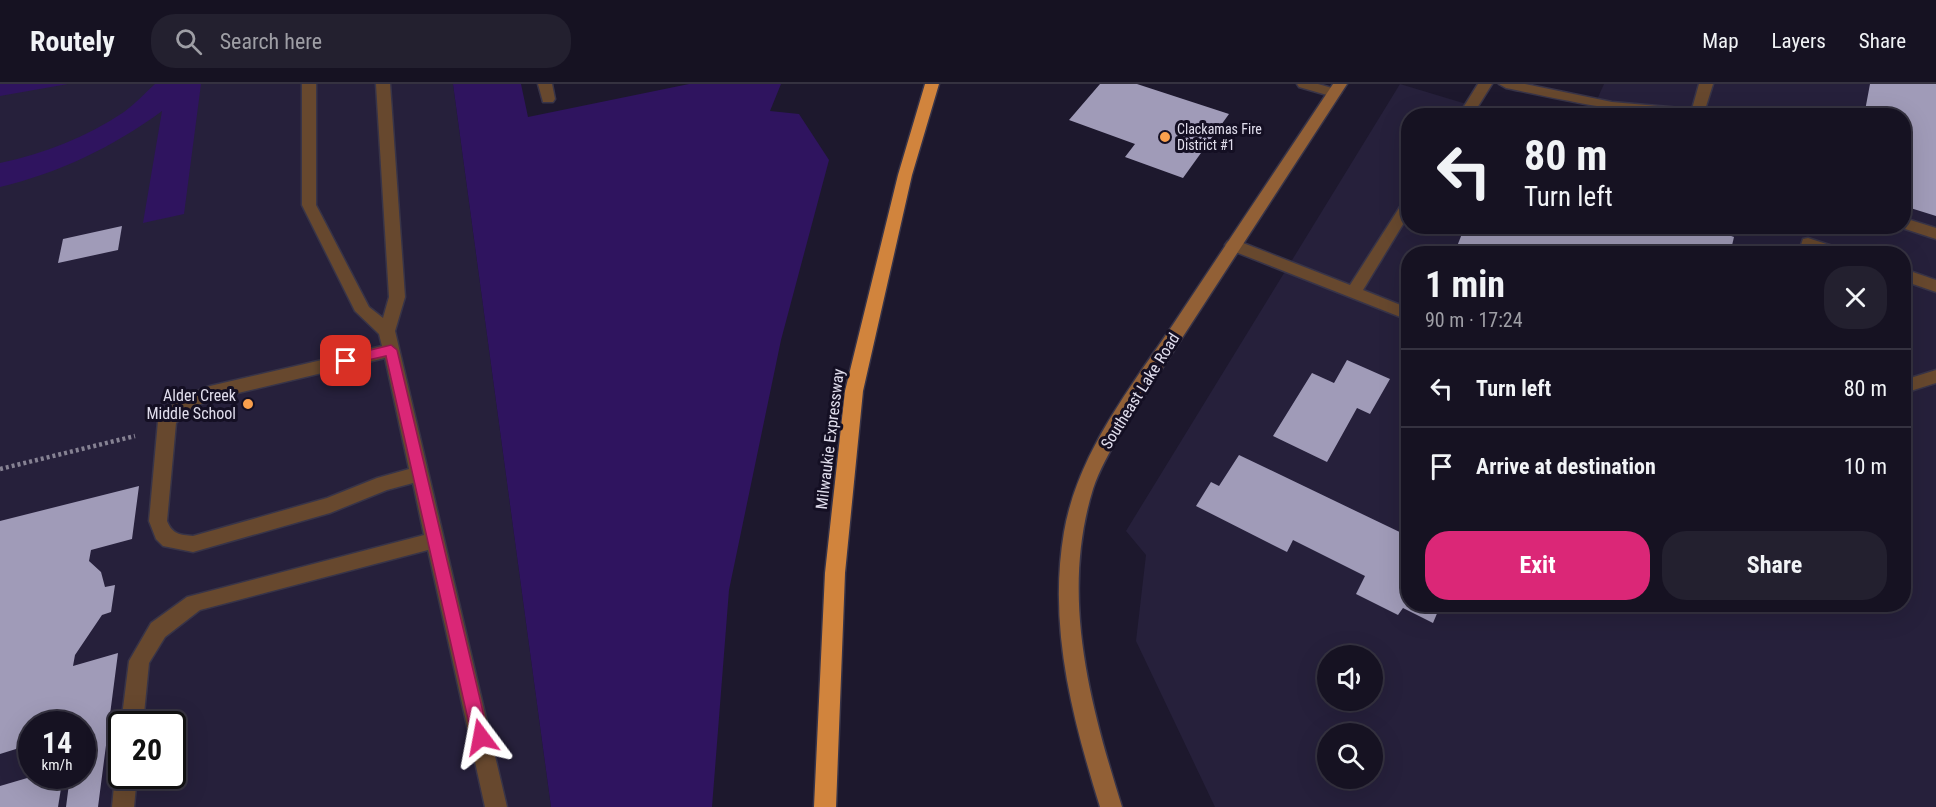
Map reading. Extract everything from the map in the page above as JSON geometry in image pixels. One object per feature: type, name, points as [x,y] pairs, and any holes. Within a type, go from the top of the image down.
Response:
[{"type":"highway","name":"Milwaukie Expressway","points":[[825,807],[835,573],[854,391],[905,174],[932,84]]},
{"type":"street","points":[[309,84],[309,205],[363,311],[389,341]]},
{"type":"street","points":[[383,84],[397,297],[389,341],[496,807]]},
{"type":"street","points":[[545,84],[549,99]]},
{"type":"street","points":[[1304,84],[1336,88]]},
{"type":"street","points":[[1470,108],[1485,84]]},
{"type":"street","points":[[1506,84],[1631,108]]},
{"type":"street","points":[[1700,108],[1707,84]]},
{"type":"street","name":"Southeast Lake Road","points":[[1111,807],[1075,677],[1068,624],[1067,578],[1073,531],[1085,486],[1112,431],[1336,88]]},
{"type":"street","points":[[1354,292],[1401,216]]},
{"type":"street","points":[[1911,225],[1936,234]]},
{"type":"street","points":[[1233,245],[1401,311]]},
{"type":"street","points":[[1911,277],[1936,286]]},
{"type":"street","points":[[389,341],[210,393],[185,403],[167,421],[158,521],[161,534],[172,543],[193,544],[330,505],[384,483],[420,474]]},
{"type":"street","points":[[1911,385],[1936,376]]},
{"type":"street","points":[[133,711],[139,661],[158,630],[194,603],[435,540]]},
{"type":"street","points":[[123,807],[125,789]]},
{"type":"path","points":[[0,469],[133,436],[166,437]]},
{"type":"shaded area","name":"Alder Creek Middle School","points":[[0,84],[453,84],[551,807],[0,807]]},
{"type":"shaded area","points":[[0,84],[68,84],[0,96]]},
{"type":"shaded area","points":[[155,84],[201,84],[184,214],[143,223],[162,111],[124,136],[85,157],[43,174],[0,187],[0,163],[48,150],[80,137],[124,112]]},
{"type":"shaded area","points":[[453,84],[521,84],[528,117],[689,84],[781,84],[770,111],[799,114],[829,160],[781,340],[729,590],[712,807],[551,807]]},
{"type":"shaded area","points":[[1400,84],[1480,108],[1401,108],[1401,234],[1911,234],[1911,108],[1593,108],[1604,84],[1936,84],[1936,807],[1215,807],[1136,641],[1146,555],[1126,531]]},
{"type":"building","name":"Clackamas Fire District #1","points":[[1100,84],[1137,84],[1229,114],[1183,178],[1125,157],[1135,144],[1069,120]]},
{"type":"building","points":[[1870,84],[1936,84],[1936,216],[1911,208],[1911,108],[1866,108]]},
{"type":"building","points":[[122,226],[118,250],[58,263],[63,239]]},
{"type":"building","points":[[1462,234],[1726,234],[1734,237],[1732,246],[1457,246]]},
{"type":"building","points":[[1347,360],[1390,379],[1370,414],[1357,408],[1327,462],[1273,436],[1312,373],[1334,383]]},
{"type":"building","points":[[1239,455],[1401,533],[1401,611],[1398,615],[1356,594],[1365,576],[1293,540],[1287,552],[1196,506],[1211,482],[1219,486]]},
{"type":"building","points":[[139,486],[132,539],[91,550],[89,561],[101,572],[105,587],[115,585],[111,612],[102,615],[75,655],[73,666],[118,653],[110,711],[108,711],[108,730],[98,807],[66,807],[68,789],[96,789],[96,711],[18,711],[18,748],[0,754],[0,521]]},
{"type":"building","points":[[1411,612],[1438,612],[1433,623]]},
{"type":"building","points":[[18,781],[18,789],[61,789],[58,807],[0,807],[0,786]]},
{"type":"place","name":"Clackamas Fire District #1","points":[[1165,137]]},
{"type":"place","name":"Alder Creek Middle School","points":[[248,404]]},
{"type":"route","points":[[346,361],[391,350],[481,737]]}]
